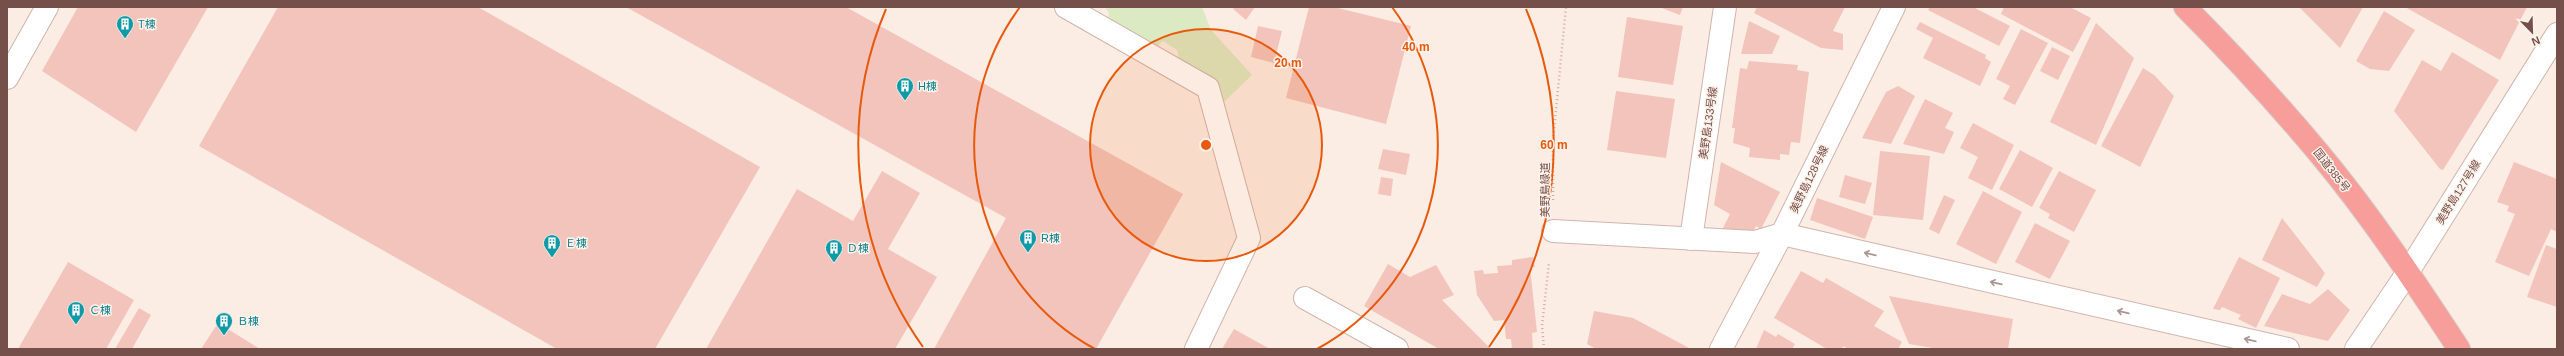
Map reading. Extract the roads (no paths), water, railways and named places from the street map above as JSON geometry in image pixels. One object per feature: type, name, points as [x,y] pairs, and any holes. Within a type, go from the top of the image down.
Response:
[{"type":"highway","name":"国道385号","points":[[2185,7],[2221,43],[2319,152],[2408,272],[2459,349]]},
{"type":"street","points":[[7,78],[47,7]]},
{"type":"street","points":[[1066,7],[1208,88],[1249,238],[1196,349]]},
{"type":"street","name":"美野島133号線","points":[[1691,239],[1725,7]]},
{"type":"street","name":"美野島128号線","points":[[1721,349],[1782,234],[1894,7]]},
{"type":"street","name":"美野島127号線","points":[[2356,349],[2408,272],[2557,34]]},
{"type":"street","points":[[1553,231],[1755,242],[1782,234],[2288,349]]},
{"type":"street","points":[[1305,298],[1397,349]]},
{"type":"place","name":"T棟","points":[[125,39]]},
{"type":"place","name":"H棟","points":[[905,101]]},
{"type":"place","name":"R棟","points":[[1028,253]]},
{"type":"place","name":"Ｅ棟","points":[[552,258]]},
{"type":"place","name":"Ｄ棟","points":[[834,263]]},
{"type":"place","name":"Ｃ棟","points":[[76,325]]},
{"type":"place","name":"Ｂ棟","points":[[224,336]]}]
